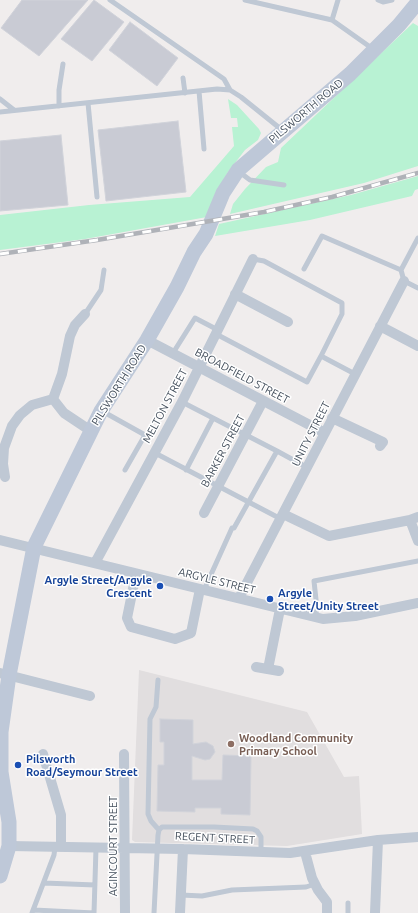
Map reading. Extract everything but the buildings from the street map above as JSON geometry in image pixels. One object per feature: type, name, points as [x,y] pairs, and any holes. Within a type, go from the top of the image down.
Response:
[{"type":"street","name":"PILSWORTH ROAD","points":[[0,876],[9,846],[9,822],[1,772],[1,732],[4,674],[34,548],[101,411],[147,340],[206,234],[223,193],[238,170],[282,130],[350,74],[399,25],[418,2]]},
{"type":"street","name":"MELTON STREET","points":[[95,563],[182,402],[253,259]]},
{"type":"street","name":"UNITY STREET","points":[[239,598],[404,281]]},
{"type":"street","points":[[235,294],[288,322]]},
{"type":"street","points":[[53,399],[62,374],[70,336],[75,325],[85,314]]},
{"type":"street","points":[[380,326],[418,346]]},
{"type":"street","name":"BROADFIELD STREET","points":[[147,340],[325,432]]},
{"type":"street","points":[[53,399],[64,413],[91,431]]},
{"type":"street","points":[[5,477],[3,464],[4,448],[12,426],[20,415],[32,405],[53,399]]},
{"type":"street","name":"BARKER STREET","points":[[204,513],[263,400]]},
{"type":"street","points":[[332,418],[383,442],[380,446]]},
{"type":"street","points":[[282,516],[329,536],[414,518],[418,541]]},
{"type":"street","name":"ARGYLE STREET","points":[[0,540],[315,617],[343,618],[418,603]]},
{"type":"street","points":[[136,574],[126,618],[132,627],[175,639],[191,633],[202,590]]},
{"type":"street","points":[[268,669],[280,609]]},
{"type":"street","points":[[256,667],[279,671]]},
{"type":"street","points":[[4,674],[90,696]]},
{"type":"street","points":[[43,754],[61,815],[58,847]]},
{"type":"street","name":"AGINCOURT STREET","points":[[124,754],[124,913]]},
{"type":"street","name":"REGENT STREET","points":[[9,846],[125,849],[157,848],[290,853],[378,840],[418,838]]},
{"type":"street","points":[[375,913],[378,840]]},
{"type":"street","points":[[180,913],[183,849]]},
{"type":"street","points":[[304,852],[315,884],[327,902],[327,913]]},
{"type":"lane","points":[[110,0],[224,79],[230,90],[282,130]]},
{"type":"lane","points":[[248,0],[332,20],[374,50]]},
{"type":"lane","points":[[332,20],[338,0]]},
{"type":"lane","points":[[378,0],[383,2],[392,0]]},
{"type":"lane","points":[[59,106],[59,90],[64,64]]},
{"type":"lane","points":[[183,78],[185,93]]},
{"type":"lane","points":[[0,112],[199,91],[230,90]]},
{"type":"lane","points":[[199,91],[204,149]]},
{"type":"lane","points":[[0,99],[14,110]]},
{"type":"lane","points":[[88,103],[97,197]]},
{"type":"lane","points":[[238,170],[250,180],[284,185]]},
{"type":"lane","points":[[304,269],[322,236],[401,270]]},
{"type":"lane","points":[[418,238],[401,270],[404,281],[418,288]]},
{"type":"lane","points":[[173,353],[195,318],[217,332],[307,382],[342,314],[342,303],[264,262],[253,259]]},
{"type":"lane","points":[[85,314],[101,290],[104,270]]},
{"type":"lane","points":[[321,356],[355,374]]},
{"type":"lane","points":[[182,402],[308,468]]},
{"type":"lane","points":[[101,411],[145,435],[124,470]]},
{"type":"lane","points":[[186,470],[213,418]]},
{"type":"lane","points":[[202,590],[232,528],[234,528],[277,451]]},
{"type":"lane","points":[[154,453],[248,503],[282,516]]},
{"type":"lane","points":[[315,617],[317,608],[314,581],[418,561]]},
{"type":"lane","points":[[154,913],[159,830],[151,821],[148,814],[150,719],[156,707],[158,680]]},
{"type":"lane","points":[[159,830],[168,826],[253,829],[257,831],[261,837],[261,852]]},
{"type":"lane","points":[[58,847],[33,912],[94,913],[96,848]]},
{"type":"lane","points":[[44,883],[95,885]]},
{"type":"lane","points":[[181,895],[202,896],[232,890],[306,887],[315,884]]},
{"type":"lane","points":[[348,903],[348,913]]},
{"type":"shaded area","name":"Woodland Community Primary School","points":[[139,670],[307,712],[344,777],[359,776],[362,834],[287,846],[135,842],[132,840]]},
{"type":"green space","points":[[413,23],[418,26],[418,166],[364,183],[230,214],[233,204],[245,189],[266,167],[278,162],[281,148]]},
{"type":"green space","points":[[228,99],[237,105],[261,133],[258,140],[245,150],[228,172],[215,194],[207,217],[85,239],[0,250],[0,215],[89,205],[190,197],[234,146],[232,127],[238,127],[237,118],[231,118]]},
{"type":"green space","points":[[418,176],[418,189],[415,190],[412,196],[310,220],[215,236],[219,224],[351,195]]},
{"type":"railway","points":[[0,254],[97,240],[264,212],[332,197],[418,173]]},
{"type":"place","name":"Argyle Street/Argyle Crescent","points":[[160,586]]},
{"type":"place","name":"Argyle Street/Unity Street","points":[[270,599]]},
{"type":"place","name":"Woodland Community Primary School","points":[[231,744]]},
{"type":"place","name":"Pilsworth Road/Seymour Street","points":[[18,765]]}]
